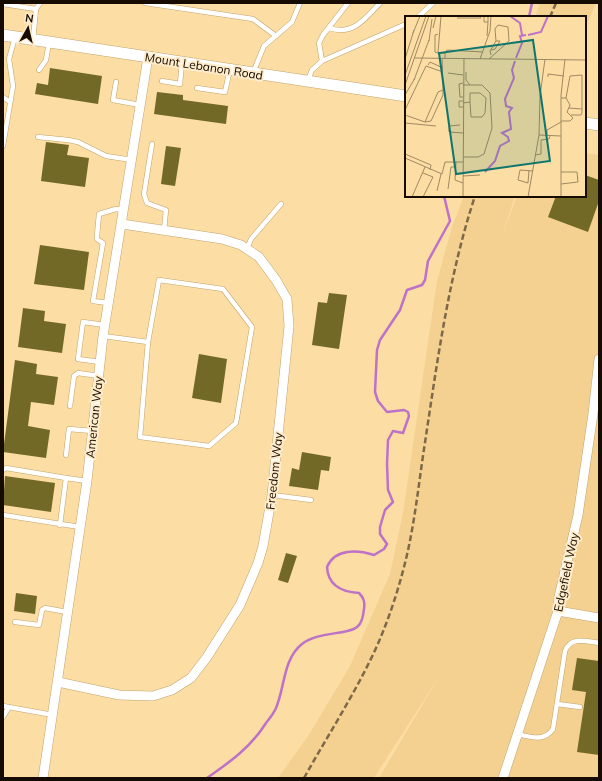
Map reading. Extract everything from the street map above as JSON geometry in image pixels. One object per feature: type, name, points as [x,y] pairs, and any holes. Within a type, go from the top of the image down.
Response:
[{"type":"street","name":"Mount Lebanon Road","points":[[3,35],[405,96]]},
{"type":"street","name":"American Way","points":[[43,778],[87,481],[103,336],[148,57]]},
{"type":"street","points":[[586,122],[599,125]]},
{"type":"street","name":"Freedom Way","points":[[58,682],[119,695],[153,696],[172,690],[191,678],[211,651],[240,605],[258,564],[263,546],[272,495],[289,326],[287,299],[272,272],[259,257],[241,245],[222,239],[122,224]]},
{"type":"street","name":"Edgefield Way","points":[[503,778],[558,611],[559,597],[578,515],[599,359]]},
{"type":"street","points":[[558,611],[599,618]]},
{"type":"lane","points":[[33,40],[36,9],[40,3]]},
{"type":"lane","points":[[145,3],[253,19],[276,36]]},
{"type":"lane","points":[[253,73],[264,46],[292,22],[300,3]]},
{"type":"lane","points":[[322,60],[319,43],[348,3]]},
{"type":"lane","points":[[329,28],[348,30],[359,25],[380,3]]},
{"type":"lane","points":[[419,16],[433,3]]},
{"type":"lane","points":[[3,4],[15,4],[36,9]]},
{"type":"lane","points":[[308,82],[312,70],[322,60],[405,24]]},
{"type":"lane","points":[[3,146],[5,123],[13,86],[9,59],[15,37]]},
{"type":"lane","points":[[39,70],[46,60],[49,42]]},
{"type":"lane","points":[[162,81],[180,84],[182,62]]},
{"type":"lane","points":[[197,88],[225,92],[230,69]]},
{"type":"lane","points":[[116,82],[113,100],[140,104]]},
{"type":"lane","points":[[3,97],[10,102]]},
{"type":"lane","points":[[38,137],[78,142],[106,156],[132,160]]},
{"type":"lane","points":[[152,144],[144,194],[147,203],[166,210],[164,230]]},
{"type":"lane","points":[[247,249],[251,239],[281,204]]},
{"type":"lane","points":[[108,303],[94,301],[103,243],[97,236],[100,214],[116,209],[124,210]]},
{"type":"lane","points":[[160,280],[223,289],[252,327],[236,423],[209,446],[140,437],[148,342],[160,280]]},
{"type":"lane","points":[[100,362],[78,359],[83,322],[105,325]]},
{"type":"lane","points":[[103,336],[148,342]]},
{"type":"lane","points":[[70,406],[74,376],[78,373],[99,376]]},
{"type":"lane","points":[[66,455],[69,429],[93,431]]},
{"type":"lane","points":[[3,470],[6,468],[87,481]]},
{"type":"lane","points":[[60,525],[66,478]]},
{"type":"lane","points":[[272,495],[311,500]]},
{"type":"lane","points":[[3,515],[80,527]]},
{"type":"lane","points":[[15,622],[39,625],[42,610],[45,608],[67,612]]},
{"type":"lane","points":[[517,734],[542,738],[549,735],[553,729],[567,645],[573,641],[580,640],[599,643]]},
{"type":"lane","points":[[557,704],[580,706]]},
{"type":"lane","points":[[3,706],[52,715]]},
{"type":"lane","points":[[3,717],[9,707]]},
{"type":"shaded area","points":[[540,3],[596,3],[586,27],[586,16],[535,16]]},
{"type":"shaded area","points":[[586,153],[599,155],[599,778],[379,778],[440,675],[374,778],[278,778],[310,733],[350,666],[390,574],[403,513],[437,281],[452,227],[464,197],[515,197],[502,236],[517,197],[586,197]]},
{"type":"building","points":[[50,68],[102,76],[98,104],[35,94],[37,83],[48,85]]},
{"type":"building","points":[[157,92],[183,95],[183,100],[228,106],[226,124],[154,114]]},
{"type":"building","points":[[46,142],[69,145],[67,155],[89,158],[85,187],[41,181]]},
{"type":"building","points":[[166,146],[181,148],[175,186],[161,184]]},
{"type":"building","points":[[586,175],[599,180],[599,201],[588,232],[548,217],[556,197],[586,197]]},
{"type":"building","points":[[40,245],[89,252],[84,290],[34,284]]},
{"type":"building","points":[[329,293],[347,295],[339,349],[312,345],[318,302],[327,303]]},
{"type":"building","points":[[23,308],[45,311],[44,321],[66,324],[62,353],[18,347]]},
{"type":"building","points":[[199,354],[227,359],[221,403],[192,398]]},
{"type":"building","points":[[15,360],[37,364],[36,374],[58,377],[54,405],[31,402],[28,426],[50,430],[46,458],[3,452]]},
{"type":"building","points":[[302,452],[331,457],[329,471],[321,470],[318,490],[289,486],[292,468],[299,470]]},
{"type":"building","points":[[5,476],[55,483],[51,512],[3,505]]},
{"type":"building","points":[[286,553],[297,556],[288,583],[278,580]]},
{"type":"building","points":[[16,593],[37,596],[35,614],[14,611]]},
{"type":"building","points":[[577,658],[599,661],[599,755],[577,752],[586,692],[572,690]]},
{"type":"waterway","points":[[529,16],[532,3]]},
{"type":"waterway","points":[[207,778],[247,747],[272,716],[279,700],[288,665],[296,650],[302,644],[317,637],[354,629],[362,620],[364,600],[359,593],[347,591],[337,587],[330,579],[327,567],[335,556],[348,552],[361,552],[374,555],[384,549],[387,544],[380,534],[380,527],[385,510],[393,502],[388,490],[388,440],[393,431],[403,433],[409,416],[408,412],[404,410],[387,412],[378,401],[375,392],[377,350],[380,340],[400,310],[407,290],[422,285],[425,280],[428,261],[450,221],[444,197]]},
{"type":"railway","points":[[550,16],[556,3]]},
{"type":"railway","points":[[304,778],[369,663],[385,627],[398,587],[413,524],[450,290],[457,258],[475,197]]}]
